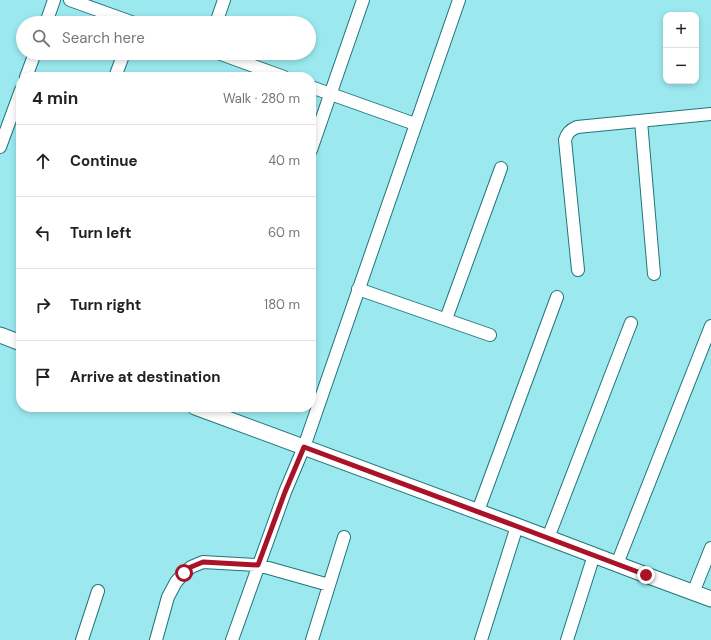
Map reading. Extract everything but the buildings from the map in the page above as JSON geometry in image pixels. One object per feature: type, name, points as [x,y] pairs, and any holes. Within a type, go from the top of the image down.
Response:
[{"type":"street","points":[[48,16],[54,0]]},
{"type":"street","points":[[70,0],[115,16]]},
{"type":"street","points":[[218,16],[224,0]]},
{"type":"street","points":[[316,135],[363,0]]},
{"type":"street","points":[[316,412],[459,0]]},
{"type":"street","points":[[28,72],[32,60]]},
{"type":"street","points":[[117,72],[121,60]]},
{"type":"street","points":[[231,60],[253,72]]},
{"type":"street","points":[[316,89],[415,124]]},
{"type":"street","points":[[0,147],[16,105]]},
{"type":"street","points":[[578,270],[565,140],[566,135],[570,130],[577,127],[711,114]]},
{"type":"street","points":[[641,121],[654,274]]},
{"type":"street","points":[[446,319],[500,168]]},
{"type":"street","points":[[358,289],[490,335]]},
{"type":"street","points":[[478,511],[557,297]]},
{"type":"street","points":[[548,538],[631,323]]},
{"type":"street","points":[[617,564],[711,326]]},
{"type":"street","points":[[0,335],[16,341]]},
{"type":"street","points":[[209,412],[711,599]]},
{"type":"street","points":[[232,640],[258,565],[285,492],[304,447],[316,412]]},
{"type":"street","points":[[481,640],[516,526]]},
{"type":"street","points":[[312,640],[344,537]]},
{"type":"street","points":[[693,592],[711,548]]},
{"type":"street","points":[[566,640],[594,555]]},
{"type":"street","points":[[156,640],[168,597],[176,582],[191,567],[203,562],[258,565],[329,585]]},
{"type":"street","points":[[82,640],[98,591]]},
{"type":"route","points":[[184,573],[191,567],[203,562],[258,565],[285,492],[304,447],[646,575]]}]
